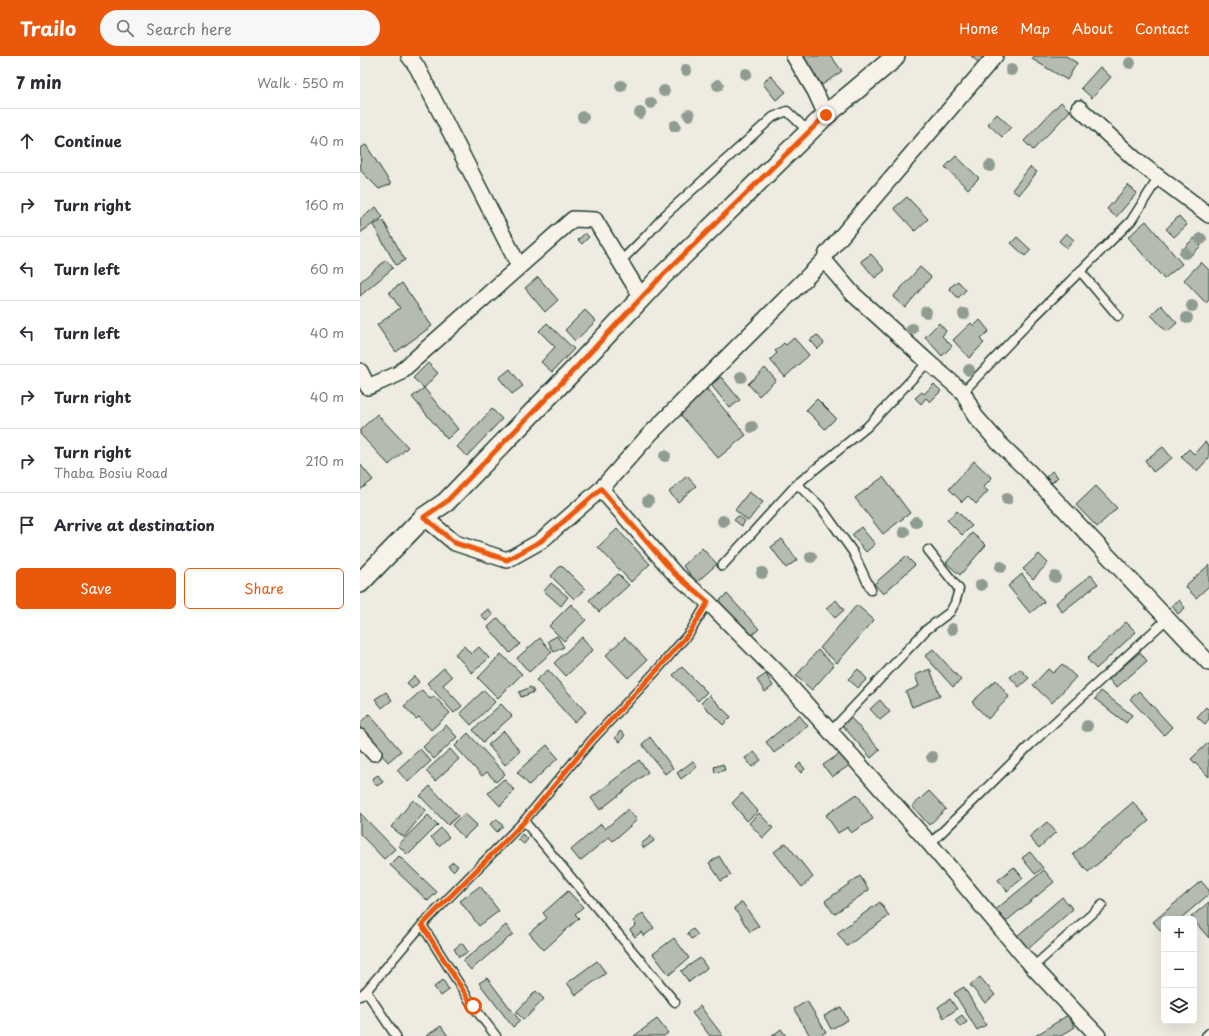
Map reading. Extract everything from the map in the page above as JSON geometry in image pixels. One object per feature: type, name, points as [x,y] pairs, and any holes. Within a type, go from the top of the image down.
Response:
[{"type":"street","points":[[409,56],[417,67],[519,266]]},
{"type":"street","points":[[794,56],[815,91],[826,115]]},
{"type":"street","points":[[360,583],[424,517],[446,502],[570,374],[659,279],[826,115],[895,56]]},
{"type":"street","points":[[424,517],[455,543],[507,560],[541,541],[601,489],[649,435],[824,260],[827,253],[995,56]]},
{"type":"street","points":[[1079,108],[1137,161],[1209,215]]},
{"type":"street","points":[[360,371],[364,390],[398,374],[573,218],[595,220],[642,298]]},
{"type":"street","points":[[824,260],[852,293],[963,392],[975,416],[998,442],[1029,472],[1209,663]]},
{"type":"street","points":[[601,489],[674,573],[708,602],[781,676],[930,844],[1033,967],[1098,1036]]},
{"type":"street","points":[[360,737],[374,753]]},
{"type":"lane","points":[[621,261],[666,214],[773,117],[787,110],[809,132]]},
{"type":"lane","points":[[963,392],[1080,271],[1132,221],[1159,177]]},
{"type":"lane","points":[[1080,271],[1118,316]]},
{"type":"lane","points":[[722,566],[797,484],[867,427],[928,362]]},
{"type":"lane","points":[[797,484],[820,506],[853,552],[871,590]]},
{"type":"lane","points":[[830,732],[926,630],[950,612],[955,603],[959,589],[928,550]]},
{"type":"lane","points":[[396,1036],[363,994],[422,925],[524,822],[591,741],[690,632],[708,602]]},
{"type":"lane","points":[[930,844],[1030,745],[1168,618]]},
{"type":"lane","points":[[524,822],[675,1002]]},
{"type":"lane","points":[[1033,967],[1102,905]]},
{"type":"lane","points":[[422,925],[473,1006],[496,1036]]},
{"type":"lane","points":[[1206,1036],[1209,1033]]},
{"type":"building","points":[[801,56],[831,56],[842,71],[822,85]]},
{"type":"building","points":[[971,56],[984,56],[978,62]]},
{"type":"building","points":[[1034,56],[1066,56],[1077,63],[1067,80],[1032,59]]},
{"type":"building","points":[[1100,67],[1111,77],[1092,98],[1081,88]]},
{"type":"building","points":[[770,75],[786,92],[776,100],[763,84]]},
{"type":"building","points":[[1061,102],[1070,111],[1033,150],[1024,141]]},
{"type":"building","points":[[997,114],[1011,127],[1002,137],[988,124]]},
{"type":"building","points":[[366,145],[391,184],[379,189],[361,171],[360,148]]},
{"type":"building","points":[[956,156],[979,178],[968,189],[945,167]]},
{"type":"building","points":[[1030,167],[1037,172],[1019,195],[1012,190]]},
{"type":"building","points":[[1128,185],[1137,193],[1116,217],[1107,209]]},
{"type":"building","points":[[907,197],[928,219],[915,231],[894,208]]},
{"type":"building","points":[[376,207],[383,217],[360,233],[360,219]]},
{"type":"building","points":[[1179,216],[1187,225],[1174,237],[1166,229]]},
{"type":"building","points":[[383,220],[405,260],[396,265],[373,225]]},
{"type":"building","points":[[1146,221],[1182,264],[1164,279],[1128,237]]},
{"type":"building","points":[[585,233],[589,237],[582,244],[578,240]]},
{"type":"building","points":[[1066,233],[1074,240],[1067,248],[1059,241]]},
{"type":"building","points":[[1017,237],[1031,250],[1025,256],[1011,243]]},
{"type":"building","points":[[1194,238],[1201,246],[1189,257],[1182,250]]},
{"type":"building","points":[[871,254],[885,270],[875,278],[861,261]]},
{"type":"building","points":[[386,260],[393,268],[360,296],[360,282]]},
{"type":"building","points":[[1201,262],[1209,270],[1209,300],[1206,303],[1184,280]]},
{"type":"building","points":[[920,267],[931,277],[905,308],[893,297]]},
{"type":"building","points":[[538,277],[558,300],[545,312],[525,288]]},
{"type":"building","points":[[958,281],[966,290],[958,298],[949,288]]},
{"type":"building","points":[[402,283],[432,326],[396,352],[377,325],[400,308],[389,292]]},
{"type":"building","points":[[1161,305],[1177,323],[1167,332],[1151,315]]},
{"type":"building","points":[[585,310],[596,321],[575,341],[565,330]]},
{"type":"building","points":[[980,320],[989,331],[980,339],[984,343],[969,358],[953,340],[971,323],[974,326]]},
{"type":"building","points":[[547,323],[574,349],[552,372],[541,362],[555,347],[539,331]]},
{"type":"building","points":[[939,323],[946,331],[942,336],[952,346],[942,356],[925,337]]},
{"type":"building","points":[[817,335],[824,343],[818,349],[810,340]]},
{"type":"building","points":[[794,338],[809,355],[785,377],[770,360],[777,353],[775,351],[784,343],[786,345]]},
{"type":"building","points":[[428,363],[438,373],[424,388],[413,378]]},
{"type":"building","points":[[765,368],[776,380],[759,396],[748,384]]},
{"type":"building","points":[[510,369],[523,386],[512,394],[499,378]]},
{"type":"building","points":[[721,377],[740,400],[730,408],[711,385]]},
{"type":"building","points":[[934,384],[941,391],[930,402],[926,398],[921,404],[915,398],[922,392],[924,394]]},
{"type":"building","points":[[424,388],[458,429],[447,439],[412,397]]},
{"type":"building","points":[[707,389],[746,435],[718,458],[679,413]]},
{"type":"building","points":[[817,399],[836,418],[825,429],[806,410]]},
{"type":"building","points":[[492,409],[502,419],[467,456],[457,447]]},
{"type":"building","points":[[377,414],[408,447],[389,465],[360,434],[360,430]]},
{"type":"building","points":[[1205,442],[1209,446],[1209,458],[1197,471],[1181,457],[1189,449],[1194,454]]},
{"type":"building","points":[[1163,447],[1172,458],[1153,472],[1145,460]]},
{"type":"building","points":[[974,461],[992,478],[983,487],[988,491],[976,504],[968,496],[962,502],[949,489]]},
{"type":"building","points":[[360,464],[373,480],[360,490]]},
{"type":"building","points":[[1052,471],[1058,477],[1052,483],[1046,477]]},
{"type":"building","points":[[687,476],[696,486],[678,502],[669,492]]},
{"type":"building","points":[[883,477],[910,513],[883,534],[855,498]]},
{"type":"building","points":[[1096,486],[1117,508],[1097,527],[1076,505]]},
{"type":"building","points":[[749,492],[763,502],[748,521],[735,510]]},
{"type":"building","points":[[957,511],[972,526],[962,535],[947,520]]},
{"type":"building","points":[[738,516],[745,521],[742,526],[734,520]]},
{"type":"building","points":[[861,527],[875,544],[866,552],[852,535]]},
{"type":"building","points":[[617,529],[650,564],[631,582],[598,547]]},
{"type":"building","points":[[972,533],[986,545],[960,575],[946,563]]},
{"type":"building","points":[[782,539],[797,560],[786,568],[771,547]]},
{"type":"building","points":[[702,548],[717,564],[697,582],[683,566]]},
{"type":"building","points":[[1039,554],[1048,563],[1033,579],[1023,569]]},
{"type":"building","points":[[906,556],[915,565],[883,594],[874,584]]},
{"type":"building","points":[[561,565],[585,589],[574,599],[551,576]]},
{"type":"building","points":[[1209,565],[1209,586],[1196,598],[1185,586]]},
{"type":"building","points":[[618,574],[629,585],[599,612],[589,600]]},
{"type":"building","points":[[1022,574],[1044,602],[1030,613],[1008,586]]},
{"type":"building","points":[[1091,575],[1098,584],[1062,612],[1056,603]]},
{"type":"building","points":[[551,583],[568,597],[561,606],[544,591]]},
{"type":"building","points":[[727,594],[759,629],[751,636],[719,601]]},
{"type":"building","points":[[836,600],[844,610],[835,618],[826,608]]},
{"type":"building","points":[[1179,600],[1185,608],[1178,614],[1172,605]]},
{"type":"building","points":[[571,604],[586,620],[564,641],[549,626]]},
{"type":"building","points":[[857,605],[874,620],[837,663],[820,648]]},
{"type":"building","points":[[488,609],[493,615],[486,621],[481,615]]},
{"type":"building","points":[[498,618],[520,644],[510,653],[488,627]]},
{"type":"building","points":[[1126,622],[1136,632],[1096,669],[1087,659]]},
{"type":"building","points":[[557,636],[564,647],[554,652],[548,641]]},
{"type":"building","points":[[582,637],[593,650],[566,676],[554,663]]},
{"type":"building","points":[[625,637],[647,660],[628,678],[606,655]]},
{"type":"building","points":[[540,638],[552,652],[529,672],[517,658]]},
{"type":"building","points":[[464,646],[471,654],[479,647],[489,658],[472,673],[455,654]]},
{"type":"building","points":[[933,649],[961,680],[953,687],[925,656]]},
{"type":"building","points":[[818,650],[834,665],[812,690],[796,676]]},
{"type":"building","points":[[1140,652],[1147,661],[1116,688],[1109,679]]},
{"type":"building","points":[[501,654],[522,674],[498,698],[478,678]]},
{"type":"building","points":[[1062,664],[1076,677],[1052,703],[1033,685],[1048,669],[1053,673]]},
{"type":"building","points":[[682,667],[707,692],[698,701],[673,675]]},
{"type":"building","points":[[444,668],[452,677],[443,685],[462,706],[454,713],[427,683]]},
{"type":"building","points":[[858,669],[867,679],[858,688],[848,679]]},
{"type":"building","points":[[930,669],[940,696],[912,707],[906,692],[919,686],[915,675]]},
{"type":"building","points":[[1020,669],[1029,678],[1019,687],[1010,677]]},
{"type":"building","points":[[548,670],[586,712],[574,722],[536,680]]},
{"type":"building","points":[[766,674],[773,686],[765,692],[757,680]]},
{"type":"building","points":[[414,676],[419,682],[412,689],[407,683]]},
{"type":"building","points":[[996,680],[1009,697],[988,719],[972,702]]},
{"type":"building","points":[[531,687],[534,692],[521,697],[519,692]]},
{"type":"building","points":[[422,690],[430,699],[434,696],[450,713],[431,730],[419,717],[416,719],[404,706]]},
{"type":"building","points":[[484,690],[495,702],[471,725],[460,713]]},
{"type":"building","points":[[1101,691],[1132,715],[1126,723],[1095,699]]},
{"type":"building","points":[[1139,691],[1172,727],[1164,735],[1130,699]]},
{"type":"building","points":[[386,692],[392,700],[382,708],[375,699]]},
{"type":"building","points":[[709,695],[731,717],[723,725],[701,703]]},
{"type":"building","points":[[880,700],[890,712],[880,720],[870,709]]},
{"type":"building","points":[[501,704],[512,716],[483,742],[473,730]]},
{"type":"building","points":[[1206,707],[1209,710],[1209,719],[1205,724],[1197,717]]},
{"type":"building","points":[[369,714],[401,751],[388,762],[360,730],[360,723]]},
{"type":"building","points":[[799,715],[808,726],[774,753],[766,742]]},
{"type":"building","points":[[850,717],[880,750],[871,758],[842,725]]},
{"type":"building","points":[[446,725],[457,737],[434,759],[423,747]]},
{"type":"building","points":[[504,731],[520,751],[505,765],[488,745]]},
{"type":"building","points":[[620,731],[625,735],[620,742],[615,738]]},
{"type":"building","points":[[468,733],[505,774],[496,782],[487,772],[482,776],[455,746]]},
{"type":"building","points":[[650,737],[673,768],[665,774],[642,744]]},
{"type":"building","points":[[1209,742],[1209,777],[1191,759]]},
{"type":"building","points":[[547,745],[558,758],[529,785],[517,772]]},
{"type":"building","points":[[420,749],[431,761],[408,782],[397,770]]},
{"type":"building","points":[[450,749],[459,759],[435,781],[426,771]]},
{"type":"building","points":[[754,752],[761,760],[752,767],[745,758]]},
{"type":"building","points":[[841,753],[850,765],[832,777],[823,765]]},
{"type":"building","points":[[639,760],[648,772],[600,810],[591,798]]},
{"type":"building","points":[[693,761],[697,767],[681,779],[677,773]]},
{"type":"building","points":[[800,763],[805,769],[801,773],[796,767]]},
{"type":"building","points":[[723,764],[725,770],[715,773],[714,767]]},
{"type":"building","points":[[378,775],[383,782],[377,786],[372,779]]},
{"type":"building","points":[[504,779],[515,791],[500,806],[488,793]]},
{"type":"building","points":[[430,786],[458,816],[448,825],[420,796]]},
{"type":"building","points":[[929,791],[946,809],[929,825],[912,806]]},
{"type":"building","points":[[742,793],[758,811],[747,821],[732,803]]},
{"type":"building","points":[[857,794],[873,819],[851,833],[848,827],[838,833],[826,815]]},
{"type":"building","points":[[413,800],[426,810],[404,837],[391,827]]},
{"type":"building","points":[[1133,802],[1149,821],[1088,872],[1073,854]]},
{"type":"building","points":[[628,809],[637,820],[613,841],[609,837],[580,861],[571,850],[601,824],[605,829]]},
{"type":"building","points":[[360,813],[395,849],[384,859],[360,834]]},
{"type":"building","points":[[464,813],[477,825],[464,838],[452,825]]},
{"type":"building","points":[[759,813],[773,828],[763,838],[749,823]]},
{"type":"building","points":[[428,815],[438,825],[408,855],[398,845]]},
{"type":"building","points":[[497,819],[503,826],[497,832],[490,824]]},
{"type":"building","points":[[1047,822],[1056,832],[1039,848],[1029,837]]},
{"type":"building","points":[[441,828],[449,837],[439,846],[431,837]]},
{"type":"building","points":[[522,834],[528,839],[524,844],[518,839]]},
{"type":"building","points":[[651,836],[654,841],[644,848],[641,844]]},
{"type":"building","points":[[786,843],[813,877],[802,887],[774,852]]},
{"type":"building","points":[[1030,852],[1043,868],[1035,874],[1022,858]]},
{"type":"building","points":[[399,856],[437,892],[428,901],[390,865]]},
{"type":"building","points":[[719,856],[731,875],[721,881],[709,863]]},
{"type":"building","points":[[453,862],[458,866],[453,871],[448,866]]},
{"type":"building","points":[[1014,867],[1023,878],[1007,891],[998,880]]},
{"type":"building","points":[[1044,870],[1054,882],[1004,923],[994,911]]},
{"type":"building","points":[[860,876],[869,890],[834,914],[825,901]]},
{"type":"building","points":[[1201,881],[1209,890],[1209,894],[1183,916],[1161,916],[1161,931],[1153,922]]},
{"type":"building","points":[[480,886],[499,911],[479,926],[460,901]]},
{"type":"building","points":[[568,891],[583,907],[575,914],[579,918],[544,950],[529,933],[547,918],[543,913]]},
{"type":"building","points":[[1062,897],[1073,909],[1027,950],[1016,937]]},
{"type":"building","points":[[742,902],[759,926],[750,932],[734,908]]},
{"type":"building","points":[[880,902],[889,916],[847,946],[837,933]]},
{"type":"building","points":[[1209,902],[1209,938],[1197,924],[1197,916],[1192,916]]},
{"type":"building","points":[[643,913],[654,928],[644,936],[641,932],[635,937],[630,930],[636,925],[633,921]]},
{"type":"building","points":[[506,925],[513,934],[471,970],[463,961]]},
{"type":"building","points":[[693,929],[698,935],[691,939],[687,933]]},
{"type":"building","points":[[674,938],[689,958],[669,975],[653,954]]},
{"type":"building","points":[[462,943],[468,952],[459,957],[454,949]]},
{"type":"building","points":[[700,958],[707,968],[689,982],[681,971]]},
{"type":"building","points":[[597,961],[606,973],[576,995],[567,983]]},
{"type":"building","points":[[980,977],[995,995],[985,1003],[970,985]]},
{"type":"building","points":[[487,978],[520,1021],[513,1027],[479,983]]},
{"type":"building","points":[[443,980],[449,990],[441,996],[434,987]]},
{"type":"building","points":[[964,987],[986,1025],[977,1030],[954,993]]},
{"type":"building","points":[[536,991],[544,999],[524,1020],[516,1012]]},
{"type":"building","points":[[950,999],[957,1009],[944,1018],[938,1007]]},
{"type":"building","points":[[807,1001],[826,1032],[819,1036],[810,1036],[794,1009]]},
{"type":"building","points":[[700,1006],[723,1036],[710,1036],[692,1013]]},
{"type":"building","points":[[841,1007],[848,1020],[831,1029],[824,1016]]},
{"type":"building","points":[[962,1015],[967,1022],[960,1027],[955,1020]]},
{"type":"building","points":[[1068,1015],[1075,1027],[1061,1036],[1035,1036]]},
{"type":"building","points":[[657,1019],[668,1033],[664,1036],[634,1036]]},
{"type":"building","points":[[441,1026],[448,1036],[426,1036]]},
{"type":"building","points":[[781,1029],[786,1036],[772,1036]]},
{"type":"route","points":[[473,1006],[422,925],[524,822],[591,741],[690,632],[708,602],[674,573],[601,489],[541,541],[507,560],[455,543],[424,517],[446,502],[570,374],[659,279],[826,115]]}]
